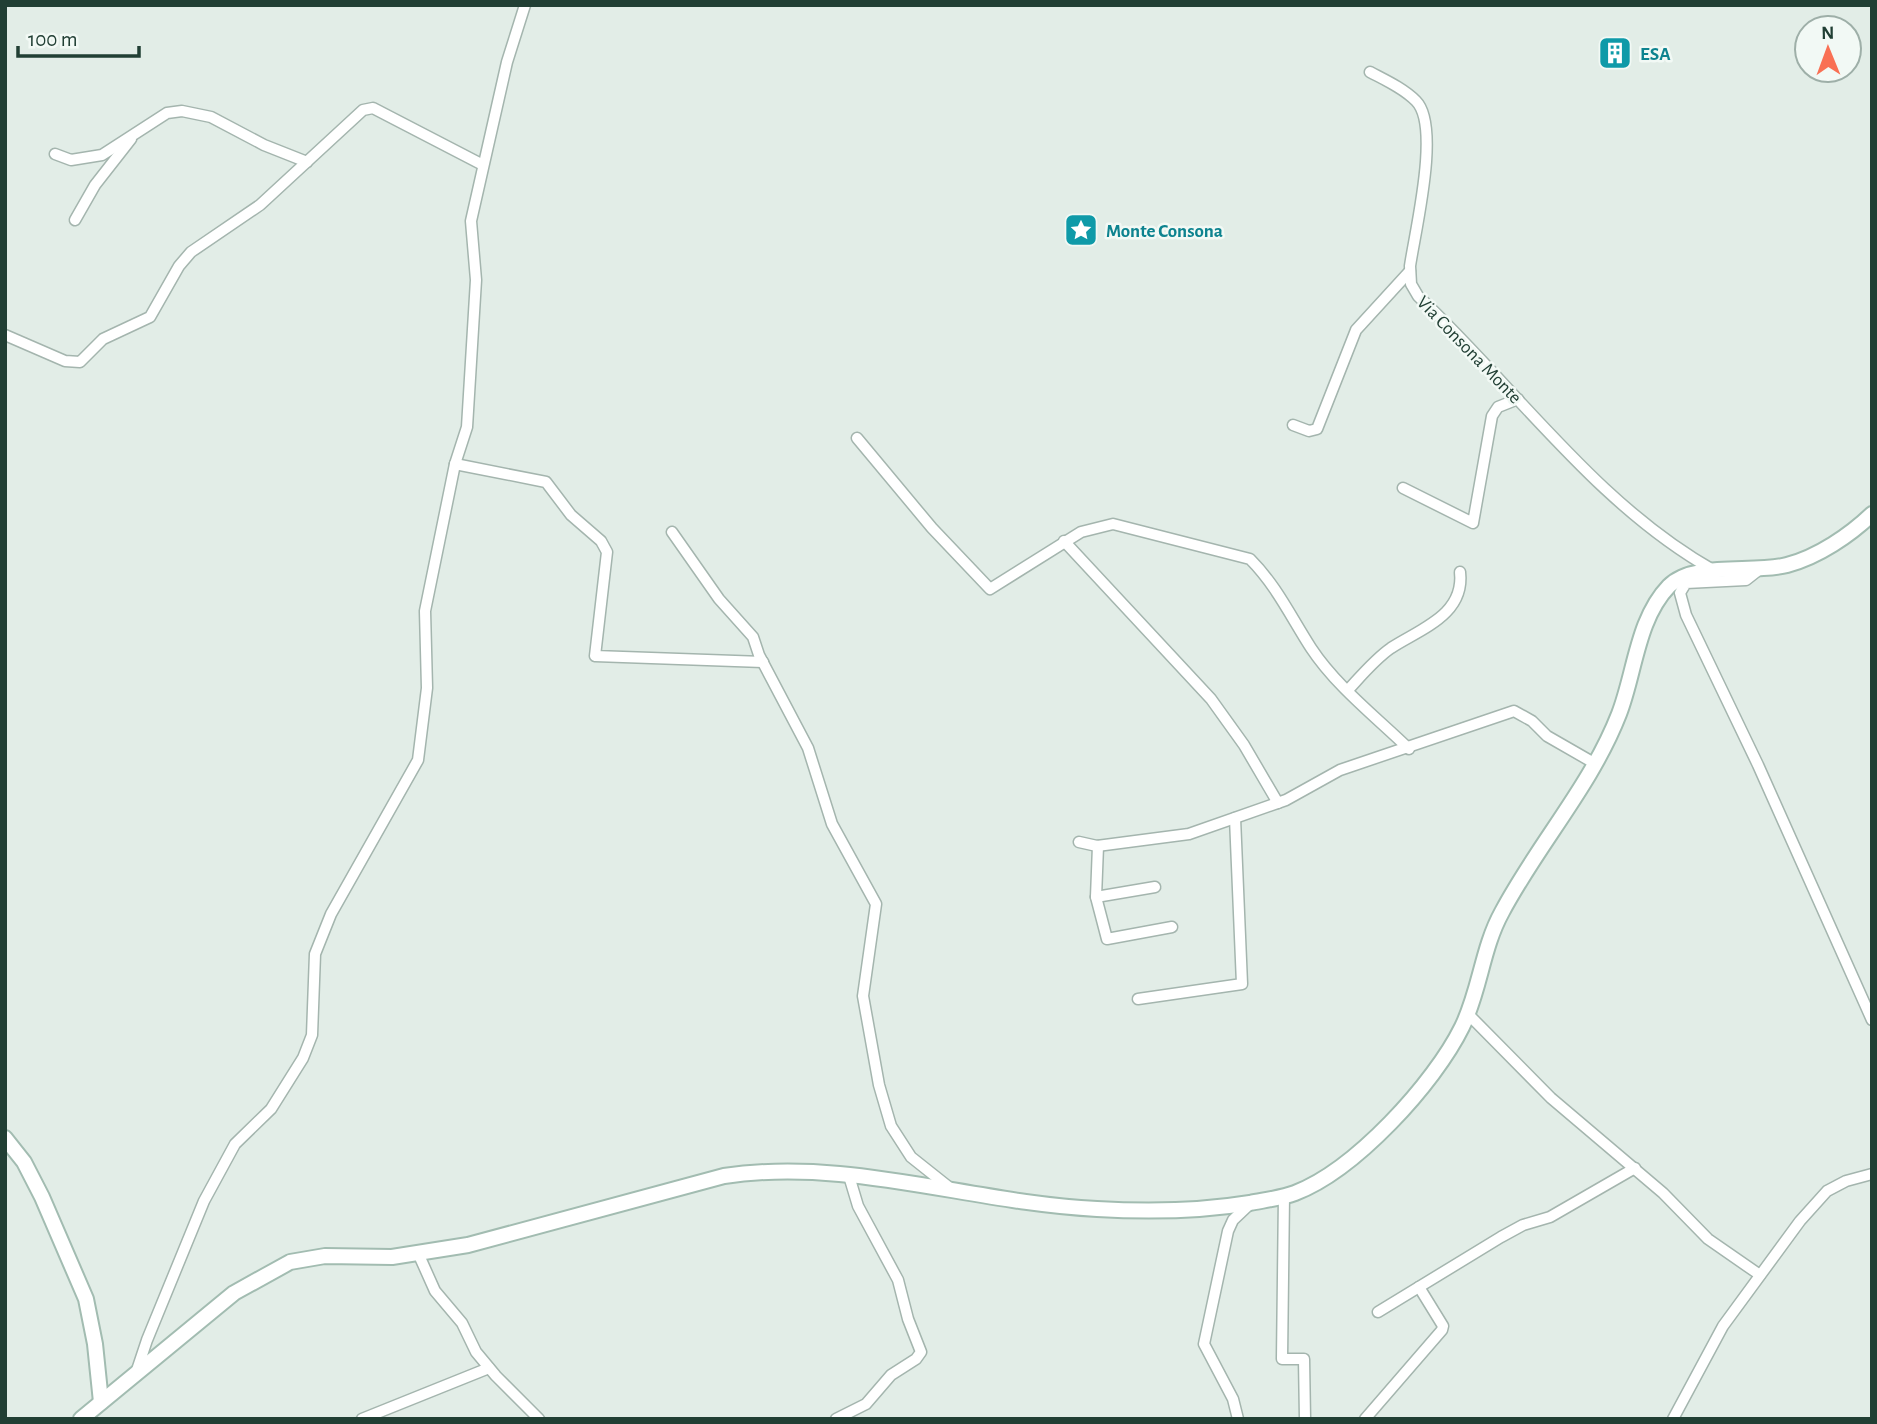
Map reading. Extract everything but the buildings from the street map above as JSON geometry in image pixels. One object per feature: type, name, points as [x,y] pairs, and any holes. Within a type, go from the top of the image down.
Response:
[{"type":"main road","points":[[84,1417],[234,1293],[290,1262],[307,1257],[392,1257],[468,1245],[724,1176],[767,1169],[849,1176],[1095,1209],[1182,1210],[1253,1202],[1296,1192],[1333,1171],[1385,1130],[1442,1059],[1467,1013],[1486,946],[1502,911],[1594,764],[1620,712],[1636,652],[1654,607],[1670,585],[1686,575],[1713,570],[1760,569],[1789,564],[1851,534],[1872,514]]},
{"type":"main road","points":[[5,1138],[24,1162],[42,1197],[86,1299],[95,1344],[101,1402]]},
{"type":"street","points":[[136,1374],[146,1340],[216,1178],[234,1144],[271,1109],[303,1058],[312,1035],[315,954],[331,914],[418,760],[427,688],[425,611],[455,464],[467,427],[476,280],[471,221],[507,62],[525,5]]},
{"type":"street","name":"Via Consona Monte","points":[[1370,72],[1417,101],[1426,122],[1427,145],[1410,271],[1411,284],[1418,296],[1579,463],[1665,542],[1713,570]]},
{"type":"street","points":[[5,335],[65,361],[80,362],[103,339],[150,317],[179,266],[191,252],[260,205],[363,110],[373,108],[482,165]]},
{"type":"street","points":[[55,154],[83,161],[102,155],[167,113],[182,111],[211,117],[264,145],[307,162]]},
{"type":"street","points":[[75,220],[95,185],[134,136]]},
{"type":"street","points":[[1293,425],[1309,431],[1317,429],[1356,330],[1410,271]]},
{"type":"street","points":[[1404,488],[1473,523],[1492,416],[1498,407],[1518,399]]},
{"type":"street","points":[[857,438],[932,528],[990,589],[1081,532],[1114,524],[1250,559],[1266,575],[1311,649],[1348,690],[1409,749]]},
{"type":"street","points":[[455,464],[546,482],[571,514],[601,541],[607,552],[595,656],[763,662]]},
{"type":"street","points":[[671,531],[719,599],[753,637],[763,662],[808,748],[832,824],[876,904],[863,996],[879,1085],[891,1126],[911,1157],[950,1189]]},
{"type":"street","points":[[1064,541],[1211,699],[1244,745],[1278,803]]},
{"type":"street","points":[[1760,569],[1746,580],[1686,583],[1680,593],[1872,1020]]},
{"type":"street","points":[[1348,690],[1390,648],[1437,621],[1458,593],[1460,572]]},
{"type":"street","points":[[1079,842],[1098,846],[1189,834],[1278,803],[1340,770],[1514,712],[1532,721],[1547,736],[1594,764]]},
{"type":"street","points":[[1138,999],[1242,984],[1235,818]]},
{"type":"street","points":[[1098,846],[1096,897],[1107,939],[1172,927]]},
{"type":"street","points":[[1096,897],[1156,887]]},
{"type":"street","points":[[1467,1013],[1551,1098],[1635,1168],[1708,1240],[1760,1275]]},
{"type":"street","points":[[1378,1312],[1523,1225],[1550,1217],[1635,1168]]},
{"type":"street","points":[[1673,1419],[1723,1326],[1827,1191],[1846,1181],[1872,1174]]},
{"type":"street","points":[[836,1419],[866,1404],[891,1375],[916,1359],[921,1352],[908,1319],[898,1280],[858,1206],[849,1176]]},
{"type":"street","points":[[1284,1195],[1282,1359],[1304,1359],[1305,1419]]},
{"type":"street","points":[[1238,1419],[1233,1399],[1204,1344],[1228,1231],[1233,1220],[1253,1202]]},
{"type":"street","points":[[418,1253],[435,1291],[450,1305],[489,1368],[539,1419]]},
{"type":"street","points":[[1365,1419],[1442,1331],[1443,1326],[1419,1287]]},
{"type":"street","points":[[362,1419],[489,1368]]},
{"type":"place","name":"ESA","points":[[1615,53]]},
{"type":"place","name":"Monte Consona","points":[[1081,230]]}]
